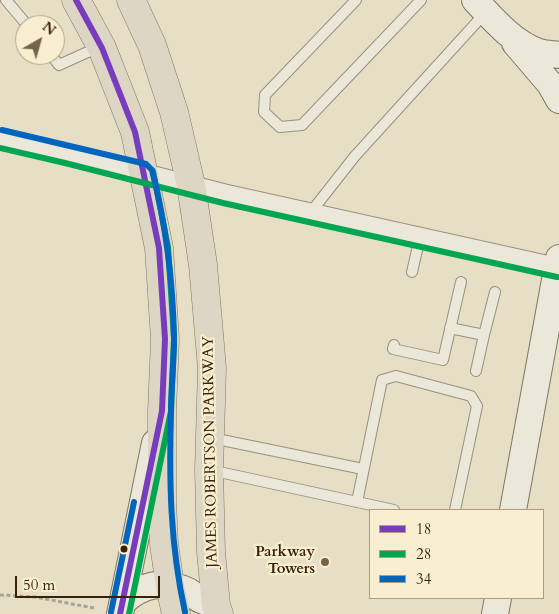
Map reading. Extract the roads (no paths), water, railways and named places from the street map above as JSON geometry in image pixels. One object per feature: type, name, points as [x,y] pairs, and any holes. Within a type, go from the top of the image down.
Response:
[{"type":"main road","points":[[76,0],[101,46],[136,132],[159,248],[165,339],[162,411],[163,518],[165,554],[176,614]]},
{"type":"main road","name":"JAMES ROBERTSON PARKWAY","points":[[131,0],[152,45],[171,104],[191,185],[203,265],[212,368],[209,470],[211,552],[218,610]]},
{"type":"street","points":[[487,12],[520,42],[539,52],[559,55]]},
{"type":"street","points":[[487,12],[550,84],[559,100]]},
{"type":"street","points":[[0,139],[420,237],[558,264],[514,509]]},
{"type":"street","points":[[121,608],[162,411]]},
{"type":"street","points":[[121,608],[132,594],[143,587],[152,585],[170,586],[188,591],[218,610]]},
{"type":"street","points":[[495,614],[498,599]]},
{"type":"lane","points":[[6,0],[18,15]]},
{"type":"lane","points":[[356,0],[266,95],[264,112],[280,127],[302,125],[421,0]]},
{"type":"lane","points":[[311,212],[355,156],[487,12]]},
{"type":"lane","points":[[65,62],[101,46]]},
{"type":"lane","points":[[412,272],[420,237]]},
{"type":"lane","points":[[394,345],[393,348],[443,360],[462,282]]},
{"type":"lane","points":[[476,372],[495,292]]},
{"type":"lane","points":[[450,328],[484,336]]},
{"type":"lane","points":[[357,502],[382,380],[396,376],[471,396],[478,406],[455,509]]},
{"type":"lane","points":[[211,438],[363,469]]},
{"type":"lane","points":[[209,470],[389,509]]},
{"type":"place","name":"Parkway Towers","points":[[325,562]]}]
